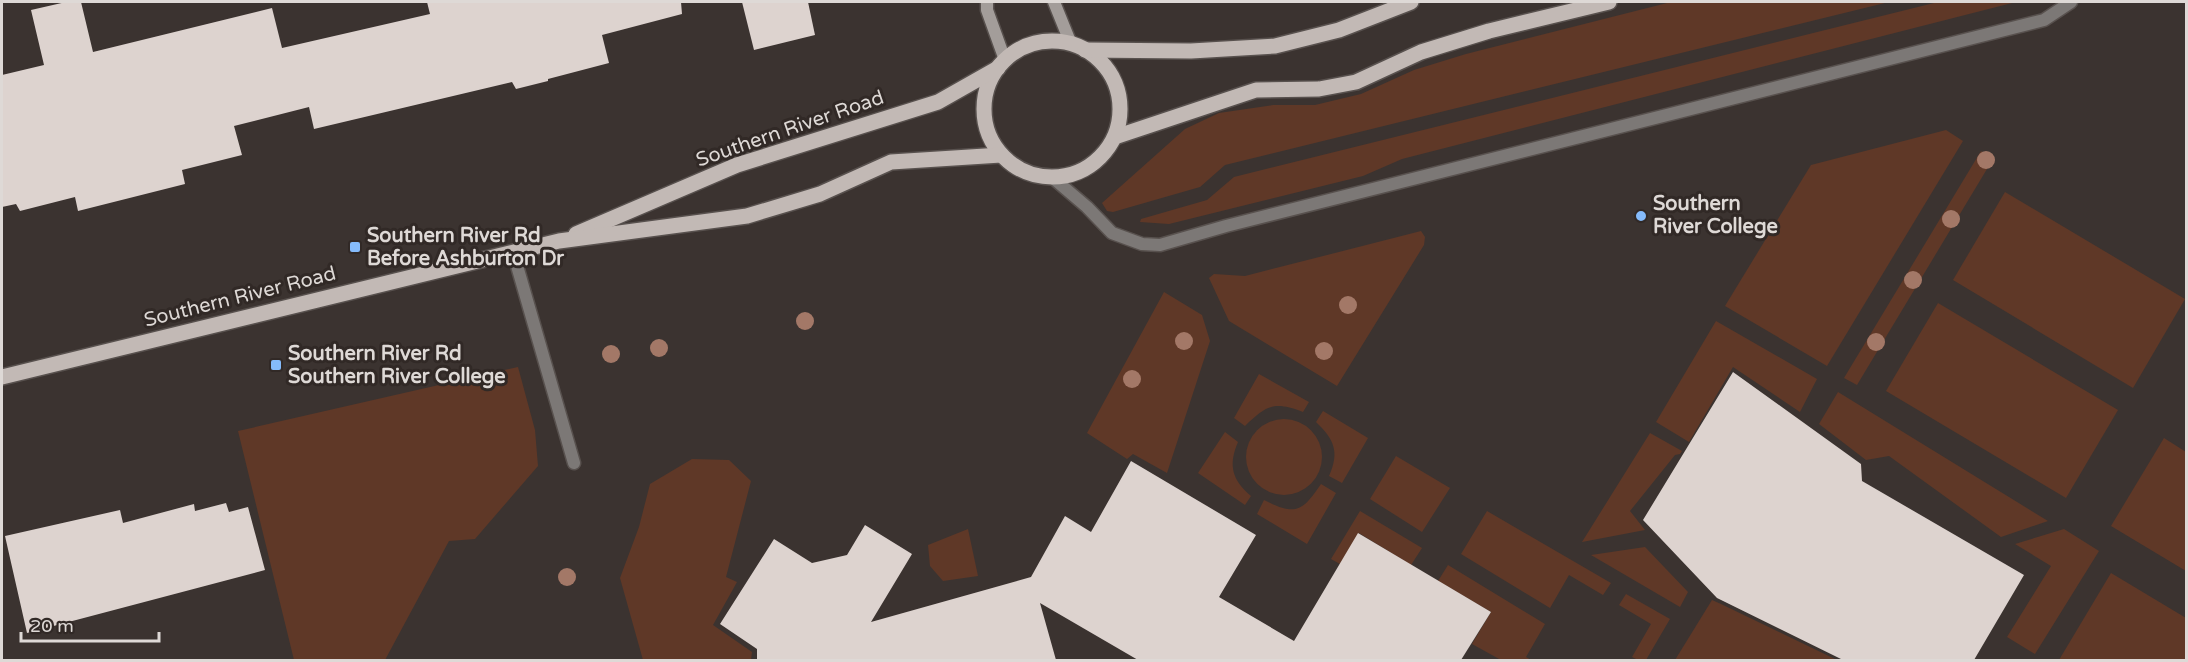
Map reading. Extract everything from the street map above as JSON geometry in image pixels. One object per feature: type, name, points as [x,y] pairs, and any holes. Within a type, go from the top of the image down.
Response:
[{"type":"main road","points":[[987,2],[1001,64]]},
{"type":"main road","points":[[1054,2],[1078,47],[1101,63],[1113,79],[1119,98],[1120,118],[1115,137],[1104,154],[1090,167],[1072,175],[1053,178],[1034,175],[1016,167],[1001,155],[991,140],[985,121],[984,103],[988,84],[1001,64],[1020,49],[1036,43],[1054,41],[1078,47],[1191,51],[1275,46],[1339,30],[1412,2]]},
{"type":"main road","points":[[1115,137],[1256,90],[1319,89],[1356,82],[1421,52],[1489,31],[1609,2]]},
{"type":"main road","name":"Southern River Road","points":[[559,241],[737,165],[938,102],[1001,64]]},
{"type":"main road","name":"Southern River Road","points":[[2,378],[559,241],[747,216],[820,194],[891,162],[1001,155]]},
{"type":"lane","points":[[1053,178],[1087,207],[1112,233],[1142,244],[1160,245],[1248,220],[2044,20],[2071,2]]},
{"type":"lane","points":[[513,252],[574,463]]},
{"type":"shaded area","points":[[1671,2],[1889,2],[1225,165],[1200,187],[1113,212],[1107,211],[1102,203],[1185,129],[1219,113],[1273,105],[1315,105],[1361,94],[1414,70],[1466,54]]},
{"type":"shaded area","points":[[1938,2],[2016,2],[1402,159],[1363,176],[1169,224],[1140,222],[1141,219],[1207,200],[1234,177]]},
{"type":"shaded area","points":[[1946,130],[1963,141],[1827,366],[1725,306],[1811,165]]},
{"type":"shaded area","points":[[1981,151],[1993,159],[1857,385],[1844,378]]},
{"type":"shaded area","points":[[2005,192],[2185,299],[2133,388],[1953,280]]},
{"type":"shaded area","points":[[1421,231],[1425,237],[1424,245],[1337,386],[1229,321],[1209,278],[1214,274],[1245,276]]},
{"type":"shaded area","points":[[1164,292],[1202,315],[1210,341],[1167,473],[1133,454],[1127,459],[1087,433]]},
{"type":"shaded area","points":[[1938,303],[2118,410],[2066,498],[1886,391]]},
{"type":"shaded area","points":[[1716,321],[1817,379],[1800,412],[1733,367],[1689,442],[1656,422]]},
{"type":"shaded area","points":[[518,367],[535,430],[538,466],[475,539],[449,541],[385,660],[294,660],[238,431]]},
{"type":"shaded area","points":[[1259,374],[1309,402],[1303,412],[1285,407],[1271,407],[1259,413],[1245,426],[1234,418]]},
{"type":"shaded area","points":[[1838,392],[2048,521],[2001,537],[1889,456],[1866,460],[1819,424]]},
{"type":"shaded area","points":[[1323,411],[1368,438],[1342,483],[1329,476],[1334,460],[1333,446],[1327,434],[1316,422]]},
{"type":"shaded area","points":[[1284,419],[1298,422],[1311,430],[1319,443],[1322,457],[1319,471],[1311,484],[1298,492],[1284,495],[1270,492],[1257,484],[1249,471],[1246,457],[1249,443],[1257,430],[1270,422]]},
{"type":"shaded area","points":[[1225,432],[1238,442],[1233,465],[1236,478],[1251,496],[1245,505],[1198,473]]},
{"type":"shaded area","points":[[1650,433],[1682,451],[1675,455],[1630,511],[1645,530],[1582,542]]},
{"type":"shaded area","points":[[2164,438],[2186,452],[2186,571],[2111,526]]},
{"type":"shaded area","points":[[1396,456],[1450,488],[1422,532],[1370,499]]},
{"type":"shaded area","points":[[692,459],[729,460],[751,481],[726,577],[737,582],[713,625],[752,652],[751,660],[643,660],[620,578],[639,527],[650,484]]},
{"type":"shaded area","points":[[1321,484],[1336,493],[1307,544],[1257,514],[1264,500],[1284,508],[1303,506]]},
{"type":"shaded area","points":[[1360,511],[1422,548],[1411,565],[1359,533],[1340,564],[1331,559]]},
{"type":"shaded area","points":[[1487,511],[1611,583],[1603,595],[1569,575],[1550,608],[1461,554]]},
{"type":"shaded area","points":[[968,529],[978,576],[943,581],[930,566],[928,545]]},
{"type":"shaded area","points":[[2064,529],[2099,551],[2035,654],[2007,637],[2051,566],[2015,544]]},
{"type":"shaded area","points":[[1645,547],[1688,592],[1680,607],[1591,555]]},
{"type":"shaded area","points":[[1448,565],[1545,624],[1526,657],[1531,660],[1501,660],[1472,644],[1491,612],[1438,581]]},
{"type":"shaded area","points":[[2111,573],[2186,618],[2186,660],[2059,660]]},
{"type":"shaded area","points":[[1626,594],[1670,619],[1646,660],[1632,657],[1651,624],[1619,605]]},
{"type":"shaded area","points":[[1712,600],[1721,604],[1837,660],[1675,660]]},
{"type":"building","points":[[66,2],[81,2],[93,52],[272,8],[282,48],[430,14],[427,2],[681,2],[682,14],[602,35],[609,63],[548,79],[548,81],[516,89],[512,82],[314,129],[309,107],[234,126],[242,155],[182,170],[185,184],[78,211],[75,197],[20,211],[16,204],[2,207],[2,75],[44,65],[31,10]]},
{"type":"building","points":[[742,2],[808,2],[815,35],[754,50]]},
{"type":"building","points":[[1733,372],[1861,464],[1862,481],[2024,575],[1974,660],[1843,660],[1717,598],[1643,520]]},
{"type":"building","points":[[1131,461],[1256,535],[1219,597],[1294,641],[1358,533],[1491,612],[1461,660],[1138,660],[1040,603],[1056,660],[757,660],[757,649],[720,624],[774,539],[812,563],[847,555],[865,525],[912,554],[871,622],[1031,577],[1065,516],[1091,532]]},
{"type":"building","points":[[226,503],[229,512],[248,507],[265,570],[27,633],[5,536],[120,510],[123,523],[194,504],[195,511]]},
{"type":"place","name":"Southern River College","points":[[1641,216]]},
{"type":"place","name":"Southern River Rd Before Ashburton Dr","points":[[355,247]]},
{"type":"place","name":"Southern River Rd Southern River College","points":[[276,365]]}]
